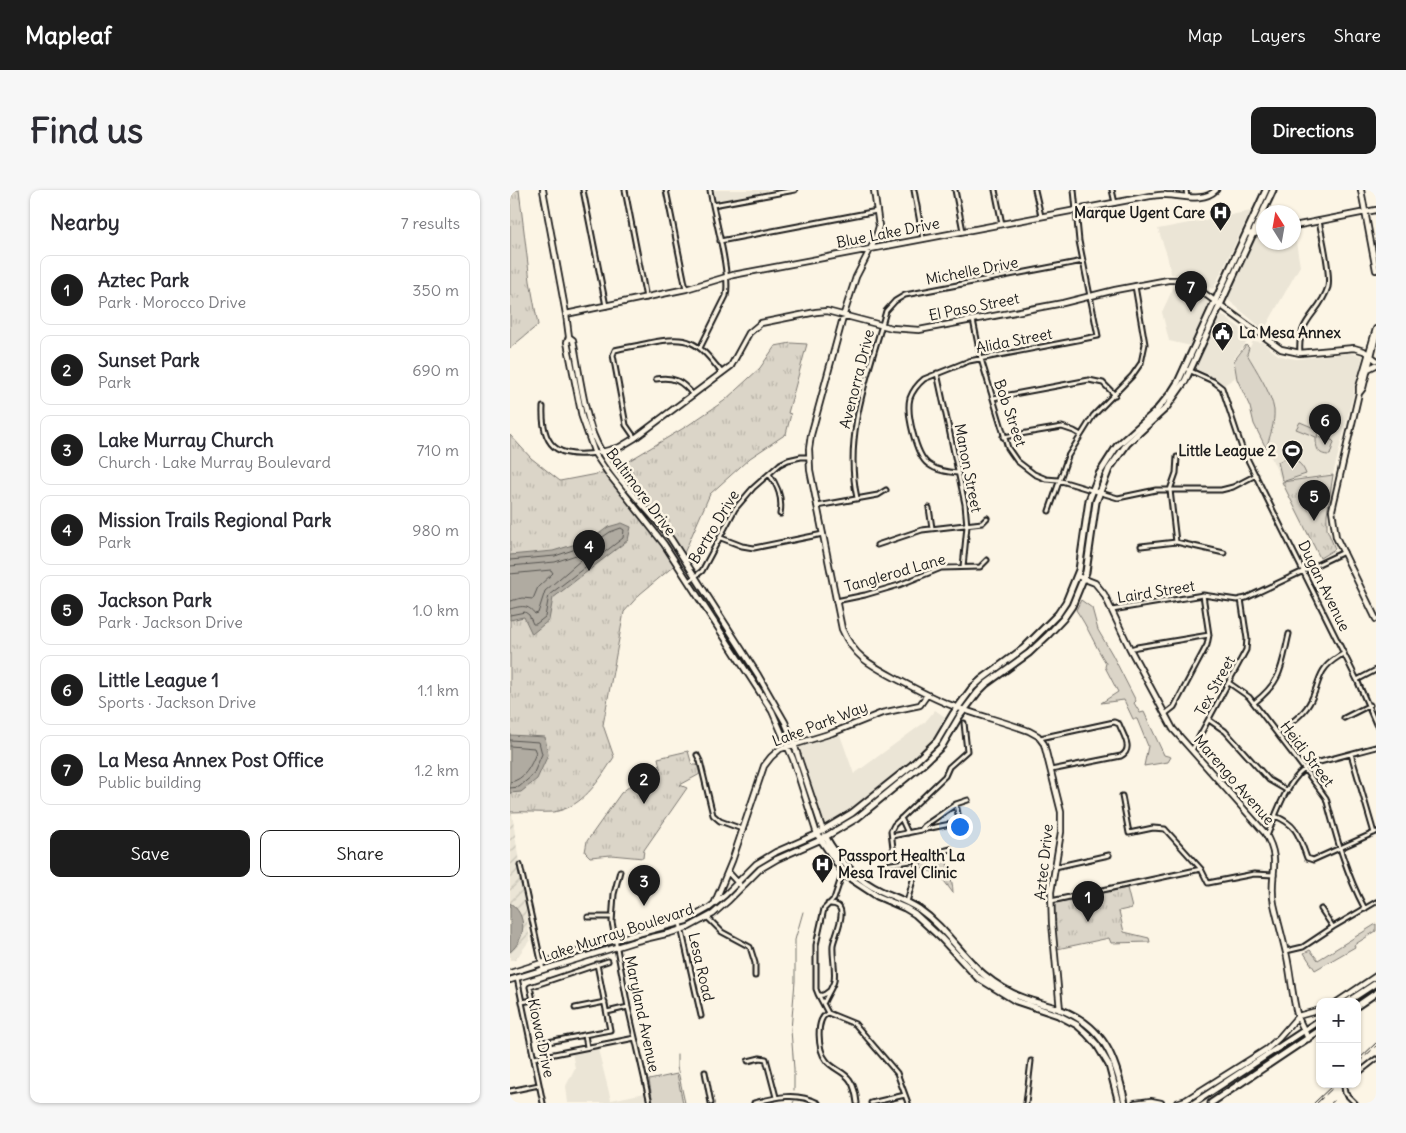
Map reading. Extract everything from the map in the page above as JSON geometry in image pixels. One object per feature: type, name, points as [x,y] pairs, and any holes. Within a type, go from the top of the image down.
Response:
[{"type":"main road","name":"Lake Murray Boulevard","points":[[817,834],[862,806],[931,748],[982,679],[1024,648],[1049,625],[1062,608],[1077,576],[1083,553],[1086,515],[1092,490],[1110,456],[1122,441],[1163,402],[1174,388],[1266,190]]},
{"type":"main road","name":"Lake Murray Boulevard","points":[[1266,205],[1273,190]]},
{"type":"main road","name":"Lake Murray Boulevard","points":[[820,840],[858,818],[936,752],[948,738],[961,709],[986,684],[1029,653],[1068,612],[1083,579],[1089,553],[1093,515],[1099,493],[1109,469],[1116,457],[1128,444],[1166,408],[1185,381],[1256,228]]},
{"type":"main road","points":[[1062,608],[1068,612]]},
{"type":"main road","name":"Baltimore Drive","points":[[823,831],[849,869],[879,890],[907,902],[928,916],[944,930],[970,961],[984,974],[1023,1001]]},
{"type":"main road","name":"Baltimore Drive","points":[[817,834],[845,874],[877,896],[915,914],[942,938],[977,977],[994,989],[1023,1001],[1078,1018],[1102,1040],[1110,1052],[1118,1070],[1125,1103]]},
{"type":"main road","points":[[1353,998],[1376,983]]},
{"type":"main road","points":[[1361,1003],[1376,993]]},
{"type":"main road","name":"Baltimore Drive","points":[[1059,1012],[1077,1025],[1097,1044],[1112,1072],[1119,1103]]},
{"type":"main road","points":[[1194,1103],[1316,1022]]},
{"type":"main road","points":[[1211,1103],[1316,1033]]},
{"type":"street","points":[[543,190],[569,337]]},
{"type":"street","points":[[583,190],[606,306]]},
{"type":"street","points":[[625,190],[646,298]]},
{"type":"street","points":[[666,190],[686,289]]},
{"type":"street","points":[[700,348],[726,296],[726,276],[710,190]]},
{"type":"street","points":[[712,205],[795,190]]},
{"type":"street","points":[[874,190],[879,226],[872,248],[856,277],[844,314],[811,436],[810,470],[842,629],[847,642],[856,653],[871,665],[927,695],[961,709],[1030,730],[1040,738],[1114,722],[1119,724],[1128,747],[1126,753],[1121,756],[1051,770]]},
{"type":"street","points":[[914,190],[923,239]]},
{"type":"street","points":[[955,190],[963,231]]},
{"type":"street","points":[[995,190],[1002,224]]},
{"type":"street","points":[[1035,190],[1041,216]]},
{"type":"street","points":[[1074,190],[1083,261],[1090,296]]},
{"type":"street","points":[[1112,190],[1115,203]]},
{"type":"street","points":[[1149,190],[1150,196]]},
{"type":"street","points":[[1186,190],[1187,197]]},
{"type":"street","name":"Blue Lake Drive","points":[[566,314],[686,289],[726,276],[872,248],[1150,196],[1164,194],[1205,197],[1216,190]]},
{"type":"street","points":[[1361,190],[1375,255],[1376,270]]},
{"type":"street","points":[[720,241],[877,210]]},
{"type":"street","points":[[1301,225],[1376,210]]},
{"type":"street","points":[[1300,353],[1299,339],[1302,329],[1324,297],[1329,282],[1319,221]]},
{"type":"street","points":[[1246,233],[1256,233]]},
{"type":"street","name":"Michelle Drive","points":[[882,326],[886,311],[898,298],[905,295],[1083,261]]},
{"type":"street","name":"El Paso Street","points":[[602,452],[620,447],[635,438],[722,373],[736,360],[749,333],[759,324],[816,312],[827,311],[844,314],[882,326],[919,330],[1063,303],[1135,286],[1179,280],[1194,286],[1276,346],[1286,351],[1300,353],[1350,348],[1360,349],[1376,360]]},
{"type":"street","points":[[1049,511],[1058,480],[1068,456],[1093,416],[1137,370],[1144,354],[1145,344],[1135,286]]},
{"type":"street","name":"Alida Street","points":[[958,473],[936,469],[924,460],[918,449],[909,410],[910,399],[916,386],[924,379],[964,362],[1098,336],[1090,296]]},
{"type":"street","name":"Bob Street","points":[[973,320],[981,359],[1003,437],[1010,453],[1025,469],[1042,478],[1058,480],[1118,498],[1156,490],[1221,490],[1233,487],[1256,475]]},
{"type":"street","name":"Avenorra Drive","points":[[857,498],[852,467],[854,429],[882,326]]},
{"type":"street","points":[[1376,328],[1359,387],[1332,510],[1336,537],[1376,619]]},
{"type":"street","name":"Baltimore Drive","points":[[817,834],[788,746],[772,711],[664,544],[595,454],[582,417],[567,342],[569,337],[573,340],[593,434],[602,452],[618,475],[658,521],[777,707],[794,744],[823,831]]},
{"type":"street","points":[[635,438],[626,425],[613,355],[615,350],[668,340],[684,341],[700,348],[722,373]]},
{"type":"street","points":[[1359,393],[1363,388],[1369,355]]},
{"type":"street","points":[[1367,370],[1376,364]]},
{"type":"street","name":"Dugan Avenue","points":[[1184,368],[1213,381],[1222,388],[1241,444],[1370,705],[1376,724]]},
{"type":"street","name":"Manon Street","points":[[937,373],[965,504],[967,526],[963,567]]},
{"type":"street","points":[[656,379],[674,378],[685,385],[693,395]]},
{"type":"street","points":[[993,398],[1089,380],[1103,383],[1115,395]]},
{"type":"street","points":[[543,407],[542,419],[547,438],[555,448],[570,455],[602,452]]},
{"type":"street","points":[[1003,437],[1062,427],[1074,431],[1081,436]]},
{"type":"street","name":"Bertro Drive","points":[[689,581],[702,571],[742,500],[769,474],[788,460],[810,457]]},
{"type":"street","points":[[1176,542],[1170,490],[1176,474],[1177,457]]},
{"type":"street","points":[[769,474],[780,493],[782,505],[780,514]]},
{"type":"street","points":[[818,506],[878,495],[886,490]]},
{"type":"street","points":[[929,508],[932,528]]},
{"type":"street","points":[[877,546],[932,528],[967,526],[982,523],[987,518]]},
{"type":"street","points":[[721,538],[742,546],[754,548],[824,534]]},
{"type":"street","points":[[1141,546],[1176,542],[1224,553]]},
{"type":"street","name":"Laird Street","points":[[1112,610],[1203,595],[1241,599],[1344,552]]},
{"type":"street","name":"Tanglerod Lane","points":[[836,601],[865,596],[899,585],[932,570],[948,567],[980,567],[987,560]]},
{"type":"street","name":"Marengo Avenue","points":[[1077,576],[1095,583],[1101,589],[1130,649],[1173,729],[1267,836],[1275,856],[1274,902],[1298,1016],[1310,1037]]},
{"type":"street","points":[[1164,714],[1174,707],[1207,646],[1209,634],[1203,595]]},
{"type":"street","name":"Tex Street","points":[[1192,751],[1244,656],[1247,647],[1241,599]]},
{"type":"street","points":[[1130,649],[1136,646],[1209,634]]},
{"type":"street","points":[[1254,703],[1277,680],[1289,634]]},
{"type":"street","points":[[1277,733],[1301,714],[1309,705],[1324,669],[1330,662],[1344,653]]},
{"type":"street","points":[[1357,680],[1376,670]]},
{"type":"street","name":"Heidi Street","points":[[1229,683],[1243,692],[1254,703],[1326,798],[1340,849],[1354,889],[1364,909]]},
{"type":"street","name":"Lake Park Way","points":[[714,903],[728,872],[764,766],[774,754],[788,746],[832,733],[882,714],[920,705],[927,695]]},
{"type":"street","points":[[1344,718],[1370,705]]},
{"type":"street","points":[[772,711],[777,707]]},
{"type":"street","points":[[1209,720],[1225,731],[1269,780],[1288,791]]},
{"type":"street","points":[[894,848],[891,831],[900,818],[945,776],[949,767],[967,751],[964,723]]},
{"type":"street","name":"Aztec Drive","points":[[1040,738],[1046,749],[1061,812],[1061,832],[1051,901],[1059,1012]]},
{"type":"street","points":[[1267,836],[1288,791],[1304,768],[1312,764],[1376,747]]},
{"type":"street","points":[[931,748],[936,752]]},
{"type":"street","points":[[1276,816],[1286,820],[1294,827],[1307,858],[1311,860],[1340,849],[1375,832],[1351,754]]},
{"type":"street","points":[[697,755],[713,815],[720,822],[742,829]]},
{"type":"street","points":[[1122,796],[1129,833],[1153,828],[1164,829],[1201,869],[1208,883],[1254,874],[1274,875]]},
{"type":"street","points":[[921,830],[956,804],[968,800]]},
{"type":"street","points":[[956,804],[962,835]]},
{"type":"street","points":[[900,818],[908,833]]},
{"type":"street","points":[[892,836],[960,822]]},
{"type":"street","name":"Lake Murray Boulevard","points":[[510,973],[615,940],[680,923],[697,915],[714,903],[765,858],[817,834]]},
{"type":"street","name":"Lake Murray Boulevard","points":[[510,980],[681,929],[707,917],[729,900],[760,869],[769,863],[820,840]]},
{"type":"street","points":[[885,865],[911,861],[926,854],[951,849]]},
{"type":"street","points":[[1055,867],[1109,855]]},
{"type":"street","points":[[907,902],[920,858]]},
{"type":"street","points":[[520,865],[543,971]]},
{"type":"street","points":[[849,869],[841,878],[834,899],[824,909],[816,945],[815,983],[818,994],[824,1002],[828,1013],[855,1024],[897,1073],[908,1103]]},
{"type":"street","points":[[1051,901],[1201,869]]},
{"type":"street","name":"Maryland Avenue","points":[[620,871],[614,894],[612,917],[628,1007],[650,1103]]},
{"type":"street","points":[[728,872],[742,887]]},
{"type":"street","points":[[824,1002],[834,978],[833,945],[842,920],[842,913],[834,899]]},
{"type":"street","points":[[1286,952],[1303,947],[1376,902]]},
{"type":"street","points":[[828,904],[839,906]]},
{"type":"street","points":[[1321,909],[1333,927]]},
{"type":"street","points":[[588,917],[612,917]]},
{"type":"street","points":[[707,917],[722,932],[750,947],[755,963],[755,976]]},
{"type":"street","name":"Lesa Road","points":[[680,923],[701,1016]]},
{"type":"street","points":[[597,964],[610,1030],[543,1043],[530,987],[597,964],[608,961]]},
{"type":"street","points":[[1343,998],[1376,976]]},
{"type":"street","name":"Kiowa Drive","points":[[517,978],[543,1103]]},
{"type":"street","points":[[818,994],[823,995],[829,991]]},
{"type":"street","points":[[522,1002],[533,1000]]},
{"type":"street","points":[[575,1008],[605,1002]]},
{"type":"street","points":[[607,1012],[628,1007]]},
{"type":"street","points":[[1177,1103],[1186,1100],[1267,1049],[1298,1016],[1316,1011]]},
{"type":"street","points":[[828,1013],[824,1015],[820,1024],[821,1051],[827,1062],[850,1079],[857,1103]]},
{"type":"street","points":[[585,1035],[586,1047]]},
{"type":"street","points":[[534,1058],[635,1038]]},
{"type":"street","points":[[748,1061],[760,1058],[766,1059],[776,1097]]},
{"type":"street","points":[[1361,1071],[1376,1059]]},
{"type":"street","points":[[1026,1103],[1031,1061]]},
{"type":"street","points":[[705,1072],[711,1103]]},
{"type":"street","points":[[510,1091],[539,1085]]},
{"type":"street","points":[[1344,1088],[1346,1093],[1355,1103]]},
{"type":"street","points":[[870,1103],[905,1095]]},
{"type":"street","points":[[754,1103],[785,1096],[800,1096],[818,1103]]},
{"type":"street","points":[[1134,1103],[1151,1101],[1161,1103]]},
{"type":"shaded area","points":[[714,190],[773,190],[715,201]]},
{"type":"shaded area","points":[[1251,211],[1213,289],[1189,278],[1171,274],[1158,229]]},
{"type":"shaded area","points":[[1255,238],[1256,250],[1297,250],[1300,266],[1264,330],[1227,299]]},
{"type":"shaded area","points":[[1175,284],[1184,285],[1209,302],[1191,346],[1169,341],[1162,312]]},
{"type":"shaded area","points":[[1221,314],[1251,336],[1233,360],[1236,377],[1224,385],[1214,377],[1194,368]]},
{"type":"shaded area","points":[[1253,341],[1262,342],[1278,355],[1297,359],[1349,353],[1363,356],[1333,474],[1282,482],[1267,448],[1272,431],[1274,409],[1247,353]]},
{"type":"shaded area","points":[[935,710],[948,719],[935,741],[876,791],[828,824],[822,823],[800,747],[840,735],[854,774],[925,722]]},
{"type":"shaded area","points":[[510,813],[512,813],[530,940],[515,960],[510,960]]},
{"type":"shaded area","points":[[598,1049],[611,1100],[645,1093],[647,1103],[568,1103],[566,1086],[575,1068],[572,1053]]},
{"type":"green space","points":[[510,190],[519,190],[530,281],[538,325],[510,348]]},
{"type":"green space","points":[[791,343],[807,344],[788,413],[791,414],[786,434],[750,458],[710,494],[681,560],[640,594],[624,612],[603,725],[614,757],[596,784],[573,805],[553,812],[510,812],[510,435],[531,458],[560,481],[612,471],[687,426],[724,401],[760,368],[775,346]]},
{"type":"green space","points":[[1246,345],[1249,348],[1247,354],[1267,389],[1273,404],[1273,424],[1266,448],[1254,424],[1250,407],[1237,379],[1234,361]]},
{"type":"green space","points":[[1300,422],[1319,430],[1317,437],[1334,442],[1330,455],[1322,454],[1318,450],[1316,437],[1296,429]]},
{"type":"green space","name":"Little League 2","points":[[1284,459],[1292,459],[1298,462],[1306,474],[1285,481],[1282,479],[1278,462]]},
{"type":"green space","points":[[1333,475],[1327,514],[1327,529],[1335,549],[1320,558],[1282,482]]},
{"type":"green space","points":[[1081,600],[1092,608],[1098,630],[1136,701],[1134,703],[1140,713],[1144,712],[1164,755],[1171,757],[1168,762],[1144,766],[1148,746],[1137,719],[1133,719],[1124,700],[1101,703],[1118,692],[1105,667],[1106,663],[1076,610]]},
{"type":"green space","points":[[688,751],[692,765],[697,765],[700,774],[680,785],[687,788],[644,850],[643,858],[611,855],[590,857],[585,852],[587,841],[621,793],[640,778],[661,772],[658,758]]},
{"type":"green space","points":[[944,851],[953,893],[939,874],[920,868],[923,858]]},
{"type":"green space","points":[[1127,888],[1132,908],[1119,911],[1124,932],[1149,938],[1150,942],[1111,943],[1109,938],[1057,949],[1054,917],[1055,903]]},
{"type":"green space","points":[[1376,924],[1376,931],[1354,945],[1355,947],[1315,970],[1304,953],[1310,950],[1318,960]]},
{"type":"green space","points":[[677,1074],[683,1103],[653,1103],[649,1080]]},
{"type":"water","points":[[622,523],[631,527],[628,540],[553,598],[549,620],[532,634],[524,617],[510,620],[510,555],[553,551],[592,539],[608,527]]},
{"type":"water","points":[[510,735],[545,737],[548,755],[537,779],[521,792],[510,793]]},
{"type":"water","points":[[510,903],[520,914],[523,927],[519,941],[510,952]]},
{"type":"waterway","points":[[794,1090],[791,1030],[795,981],[795,940],[803,912]]},
{"type":"waterway","points":[[677,1055],[677,1067],[685,1103]]},
{"type":"tram line","points":[[1361,1057],[1376,1043]]},
{"type":"tram line","points":[[1314,1103],[1330,1088]]},
{"type":"railway","points":[[1361,1060],[1376,1046]]},
{"type":"railway","points":[[1317,1103],[1333,1088]]},
{"type":"railway","points":[[1331,1103],[1335,1100]]},
{"type":"place","name":"Marque Ugent Care","points":[[1221,232]]},
{"type":"place","name":"La Mesa Annex Post Office","points":[[1191,312]]},
{"type":"place","name":"La Mesa Annex","points":[[1223,352]]},
{"type":"place","name":"Little League 1","points":[[1325,445]]},
{"type":"place","name":"Little League 2","points":[[1292,470]]},
{"type":"place","name":"Jackson Park","points":[[1314,521]]},
{"type":"place","name":"Mission Trails Regional Park","points":[[589,571]]},
{"type":"place","name":"Sunset Park","points":[[644,804]]},
{"type":"place","name":"Passport Health La Mesa Travel Clinic","points":[[822,884]]},
{"type":"place","name":"Lake Murray Church","points":[[644,906]]},
{"type":"place","name":"Aztec Park","points":[[1088,922]]}]
